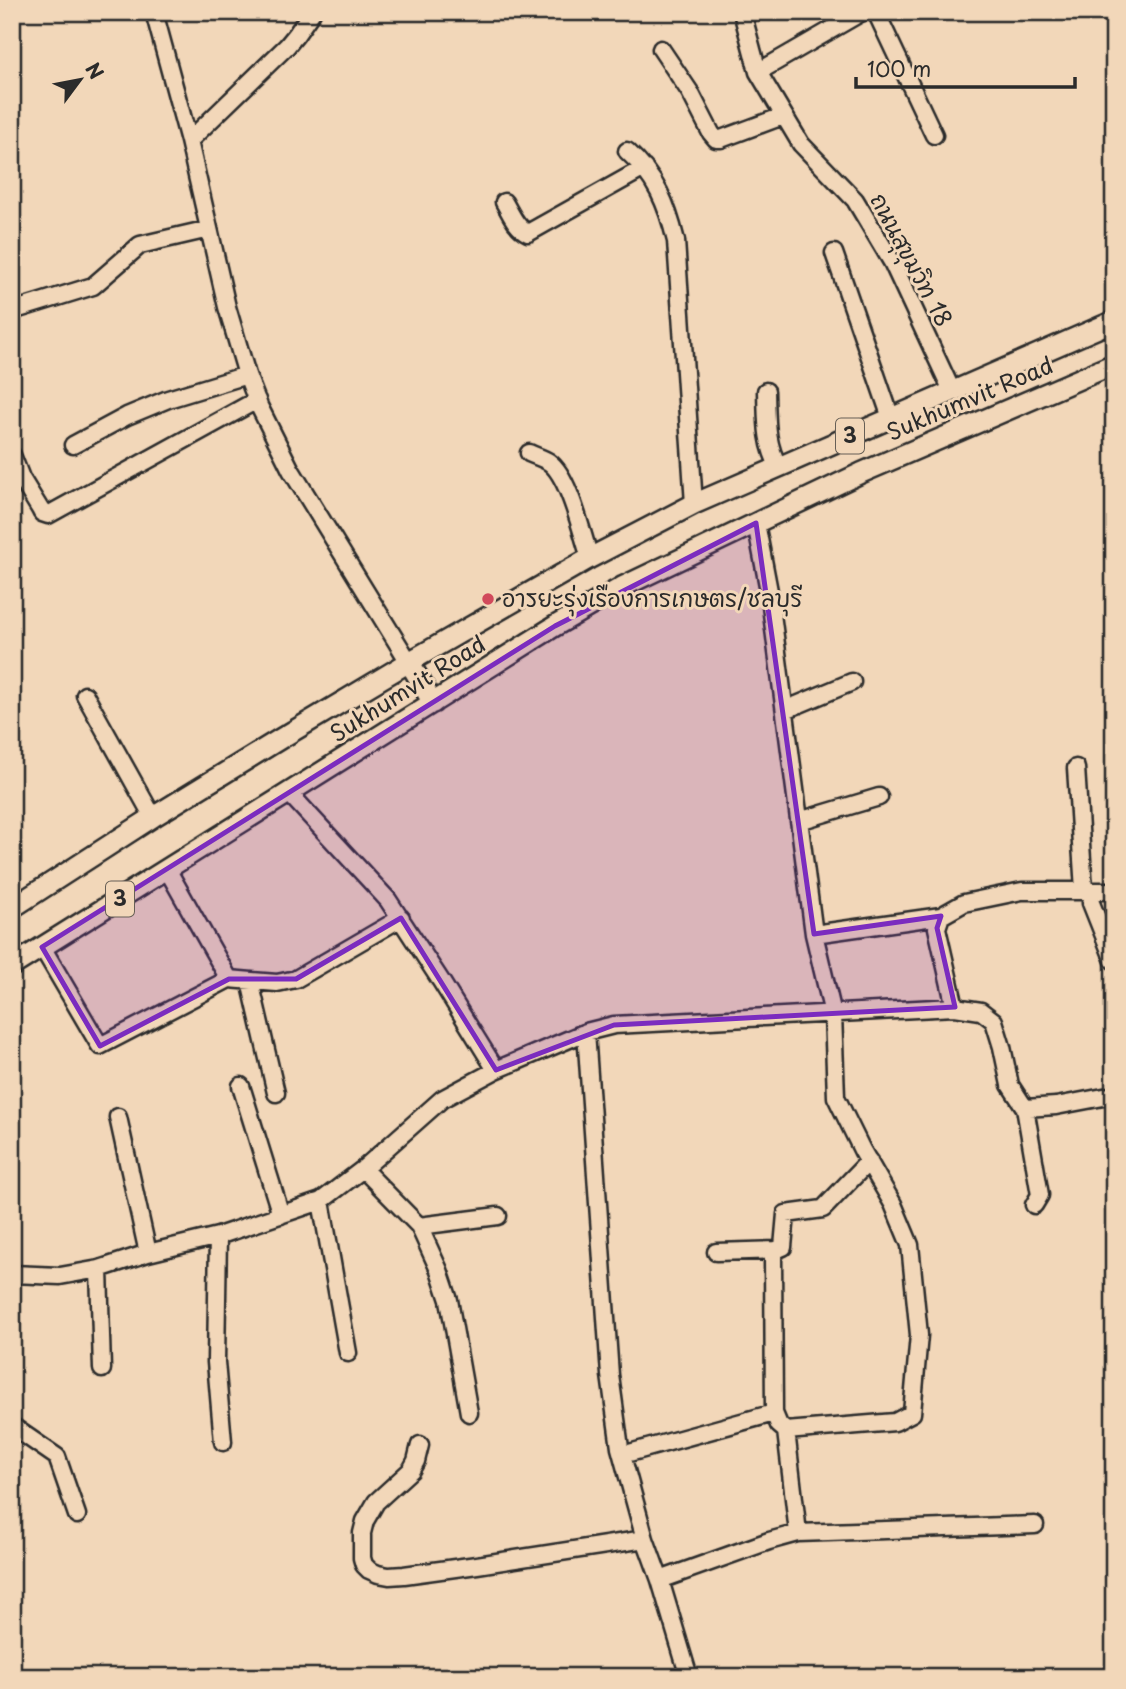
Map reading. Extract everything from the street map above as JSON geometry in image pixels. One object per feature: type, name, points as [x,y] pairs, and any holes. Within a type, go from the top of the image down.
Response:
[{"type":"main road","name":"Sukhumvit Road","points":[[12,908],[153,817],[409,662],[590,558],[694,504],[1114,321]]},
{"type":"main road","name":"Sukhumvit Road","points":[[12,966],[555,626],[624,586],[861,473],[1114,364]]},
{"type":"main road","points":[[409,662],[433,703]]},
{"type":"street","points":[[154,12],[189,141],[227,307],[247,375],[291,470],[409,662]]},
{"type":"street","points":[[189,141],[296,36],[312,12]]},
{"type":"street","name":"ถนนสุขุมวิท 18","points":[[742,12],[758,72],[801,144],[855,200],[892,262],[952,391]]},
{"type":"street","points":[[758,72],[862,12]]},
{"type":"street","points":[[876,12],[934,135]]},
{"type":"street","points":[[660,49],[690,92],[716,139],[783,116]]},
{"type":"street","points":[[627,151],[644,168],[658,189],[669,213],[676,241],[694,504]]},
{"type":"street","points":[[503,201],[519,227],[528,233],[644,168]]},
{"type":"street","points":[[12,311],[93,286],[140,245],[209,229]]},
{"type":"street","points":[[834,253],[891,418]]},
{"type":"street","points":[[73,445],[127,416],[168,399],[247,375]]},
{"type":"street","points":[[766,391],[768,444],[779,467]]},
{"type":"street","points":[[12,455],[21,478],[40,509],[48,515],[257,400]]},
{"type":"street","points":[[529,453],[549,462],[559,473],[590,558]]},
{"type":"street","points":[[756,523],[769,591],[814,934],[833,1014],[836,1097],[893,1204],[910,1245],[919,1335],[912,1413],[895,1422],[786,1431]]},
{"type":"street","points":[[785,710],[852,682]]},
{"type":"street","points":[[85,695],[153,817]]},
{"type":"street","points":[[1076,768],[1088,896],[1114,961]]},
{"type":"street","points":[[289,793],[388,900],[496,1070]]},
{"type":"street","points":[[799,821],[879,797]]},
{"type":"street","points":[[167,869],[229,979]]},
{"type":"street","points":[[814,934],[941,916],[964,903],[1022,891],[1088,896],[1114,891]]},
{"type":"street","points":[[941,916],[937,928],[955,1006]]},
{"type":"street","points":[[41,947],[100,1046],[229,979],[276,983],[296,979],[401,918]]},
{"type":"street","points":[[250,981],[276,1093]]},
{"type":"street","points":[[12,1274],[60,1276],[99,1269],[148,1253],[218,1236],[321,1201],[363,1169],[442,1099],[496,1070],[586,1032],[614,1025],[955,1006],[981,1011],[994,1021],[1010,1085],[1025,1108],[1041,1195],[1034,1205]]},
{"type":"street","points":[[586,1032],[610,1375],[622,1455],[645,1539],[689,1677]]},
{"type":"street","points":[[241,1086],[281,1215]]},
{"type":"street","points":[[1025,1108],[1114,1094]]},
{"type":"street","points":[[118,1117],[148,1253]]},
{"type":"street","points":[[716,1252],[776,1250],[783,1247],[786,1214],[823,1209],[869,1161]]},
{"type":"street","points":[[363,1169],[419,1226],[445,1285],[469,1413]]},
{"type":"street","points":[[321,1201],[348,1353]]},
{"type":"street","points":[[419,1226],[498,1216]]},
{"type":"street","points":[[218,1236],[216,1362],[223,1442]]},
{"type":"street","points":[[776,1250],[773,1256],[774,1413],[779,1425],[786,1431],[798,1533]]},
{"type":"street","points":[[99,1269],[102,1369]]},
{"type":"street","points":[[622,1455],[774,1413]]},
{"type":"street","points":[[12,1426],[57,1457],[78,1515]]},
{"type":"street","points":[[420,1445],[411,1469],[376,1502],[365,1521],[362,1558],[369,1570],[378,1574],[404,1575],[645,1539]]},
{"type":"street","points":[[660,1580],[798,1533],[1035,1525]]},
{"type":"highlighted area","points":[[756,523],[814,934],[941,916],[937,928],[955,1007],[614,1025],[496,1070],[401,918],[296,979],[229,979],[100,1046],[42,947],[555,626]]},
{"type":"place","name":"อารยะรุ่งเรืองการเกษตร/ชลบุรี","points":[[488,599]]}]
